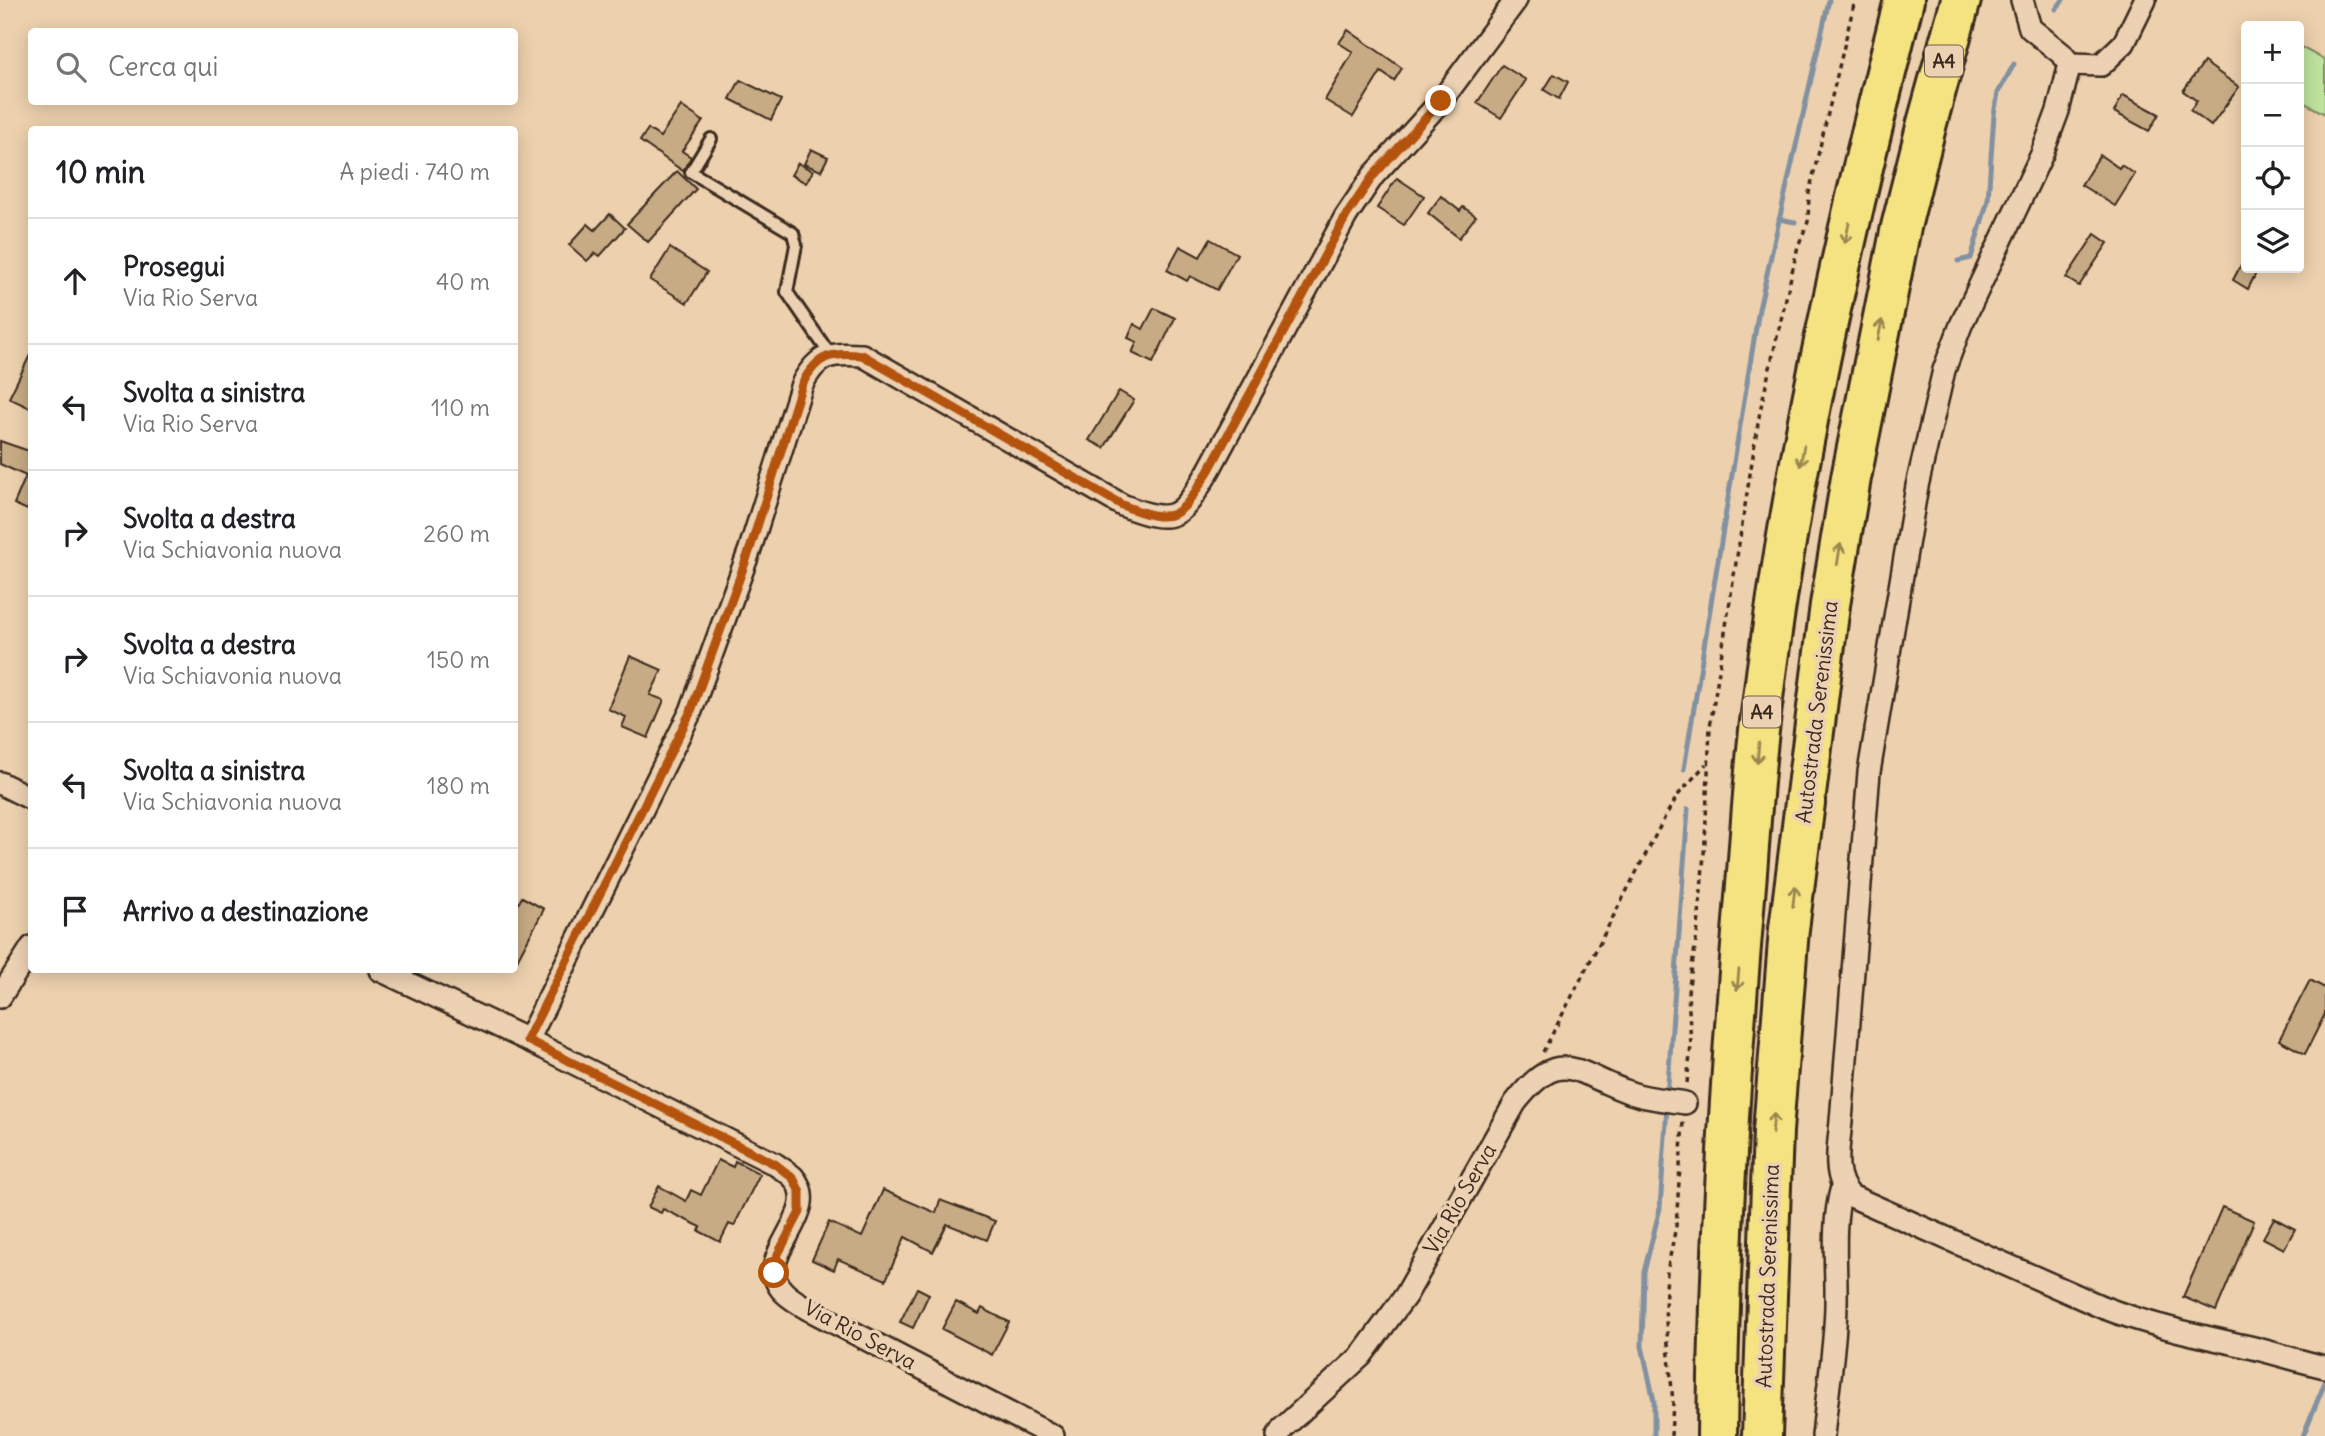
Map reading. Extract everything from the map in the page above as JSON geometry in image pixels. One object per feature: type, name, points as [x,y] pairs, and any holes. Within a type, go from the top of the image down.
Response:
[{"type":"highway","points":[[1857,186],[1861,108],[1886,0]]},
{"type":"highway","name":"A4","points":[[1717,1436],[1718,1325],[1730,1072],[1760,722],[1814,386],[1857,186],[1904,0]]},
{"type":"highway","name":"Autostrada Serenissima","points":[[1762,1436],[1773,1131],[1789,929],[1830,605],[1851,478],[1901,227],[1961,0]]},
{"type":"highway","points":[[1927,122],[1956,78],[1979,0]]},
{"type":"street","points":[[527,1040],[691,711],[750,549],[802,384],[811,367],[822,359],[839,353],[862,355],[1122,505],[1152,517],[1170,516],[1187,505],[1209,470],[1346,216],[1373,176],[1441,101],[1516,0]]},
{"type":"street","points":[[2022,0],[2031,28],[2070,64],[2101,65],[2123,43],[2145,0]]},
{"type":"street","points":[[2070,64],[2058,111],[2042,155],[1961,325],[1944,370],[1917,486],[1869,772],[1838,1177],[1842,1187],[1851,1196],[1878,1209],[2137,1320],[2320,1366]]},
{"type":"street","points":[[0,783],[28,797]]},
{"type":"street","points":[[0,997],[28,953]]},
{"type":"street","name":"Via Rio Serva","points":[[386,973],[775,1164],[793,1178],[800,1192],[800,1212],[778,1254],[774,1273],[780,1288],[808,1309],[1053,1436]]},
{"type":"street","points":[[1544,1073],[1557,1066],[1597,1077],[1632,1094],[1680,1102]]},
{"type":"street","name":"Via Rio Serva","points":[[1278,1436],[1283,1428],[1361,1356],[1406,1296],[1515,1103],[1528,1085],[1544,1073]]},
{"type":"street","points":[[1823,1436],[1833,1364],[1835,1237],[1842,1187]]},
{"type":"lane","points":[[710,139],[691,172],[793,233],[796,245],[787,292],[831,356]]},
{"type":"path","points":[[1544,1073],[1543,1053],[1666,815],[1678,795],[1707,762]]},
{"type":"green space","points":[[2304,49],[2325,60],[2325,114],[2304,103]]},
{"type":"building","points":[[1348,30],[1402,68],[1394,81],[1381,72],[1353,117],[1325,100],[1353,52],[1339,43]]},
{"type":"building","points":[[2204,62],[2239,87],[2211,126],[2190,110],[2197,101],[2183,91]]},
{"type":"building","points":[[1502,65],[1526,80],[1501,118],[1477,103]]},
{"type":"building","points":[[1554,74],[1568,82],[1559,99],[1544,90]]},
{"type":"building","points":[[740,80],[781,100],[771,120],[730,99]]},
{"type":"building","points":[[2123,95],[2159,114],[2149,131],[2114,112]]},
{"type":"building","points":[[681,106],[703,121],[682,151],[691,157],[683,171],[640,141],[648,129],[660,137]]},
{"type":"building","points":[[811,149],[828,157],[821,171],[804,164]]},
{"type":"building","points":[[2100,155],[2119,168],[2121,165],[2135,174],[2115,206],[2081,185]]},
{"type":"building","points":[[798,163],[813,171],[806,183],[791,175]]},
{"type":"building","points":[[677,171],[696,189],[648,242],[627,224]]},
{"type":"building","points":[[1397,178],[1424,196],[1404,225],[1377,208]]},
{"type":"building","points":[[1441,196],[1460,211],[1463,207],[1476,216],[1459,238],[1428,213]]},
{"type":"building","points":[[610,214],[625,228],[600,256],[595,253],[587,261],[569,245],[588,224],[595,230]]},
{"type":"building","points":[[2095,234],[2108,243],[2079,286],[2066,278]]},
{"type":"building","points":[[1210,239],[1237,254],[1217,290],[1190,276],[1187,281],[1167,270],[1180,246],[1200,257]]},
{"type":"building","points":[[670,248],[707,272],[687,303],[650,280]]},
{"type":"building","points":[[2241,265],[2241,273],[2256,273],[2248,289],[2233,280]]},
{"type":"building","points":[[1154,308],[1175,318],[1153,363],[1132,353],[1137,342],[1128,338],[1134,324],[1143,329]]},
{"type":"building","points":[[28,359],[28,407],[9,398]]},
{"type":"building","points":[[1119,391],[1134,400],[1104,448],[1089,440]]},
{"type":"building","points":[[0,441],[28,451],[28,510],[14,504],[26,476],[0,464]]},
{"type":"building","points":[[630,656],[662,670],[650,695],[664,700],[648,738],[622,727],[626,717],[608,709]]},
{"type":"building","points":[[522,897],[544,909],[518,958],[518,904]]},
{"type":"building","points":[[2310,980],[2325,988],[2325,1014],[2305,1054],[2279,1040]]},
{"type":"building","points":[[718,1160],[733,1167],[735,1161],[760,1174],[734,1226],[729,1224],[720,1242],[699,1231],[701,1227],[663,1209],[661,1213],[648,1207],[659,1186],[686,1201],[691,1190],[701,1195]]},
{"type":"building","points":[[883,1190],[936,1213],[940,1200],[995,1221],[987,1240],[947,1224],[933,1252],[905,1237],[886,1280],[838,1259],[834,1270],[812,1260],[829,1222],[862,1237]]},
{"type":"building","points":[[2222,1207],[2254,1221],[2216,1311],[2183,1297]]},
{"type":"building","points":[[2274,1218],[2295,1229],[2284,1249],[2263,1238]]},
{"type":"building","points":[[917,1288],[929,1294],[913,1328],[900,1322]]},
{"type":"building","points":[[956,1302],[979,1314],[982,1308],[1009,1322],[992,1355],[942,1329]]},
{"type":"waterway","points":[[1684,769],[1759,309],[1829,0]]},
{"type":"waterway","points":[[2056,9],[2063,0]]},
{"type":"waterway","points":[[1958,261],[1971,258],[1988,200],[1998,93],[2014,64]]},
{"type":"waterway","points":[[1779,219],[1795,222]]},
{"type":"waterway","points":[[1667,1097],[1688,809]]},
{"type":"waterway","points":[[1654,1436],[1654,1401],[1642,1346],[1644,1272],[1660,1208],[1667,1107]]},
{"type":"waterway","points":[[2303,1436],[2325,1382]]},
{"type":"route","points":[[774,1273],[778,1254],[800,1212],[800,1192],[793,1178],[775,1164],[527,1040],[691,711],[750,549],[802,384],[811,367],[822,359],[839,353],[862,355],[1122,505],[1152,517],[1170,516],[1187,505],[1209,470],[1346,216],[1373,176],[1441,101]]}]
